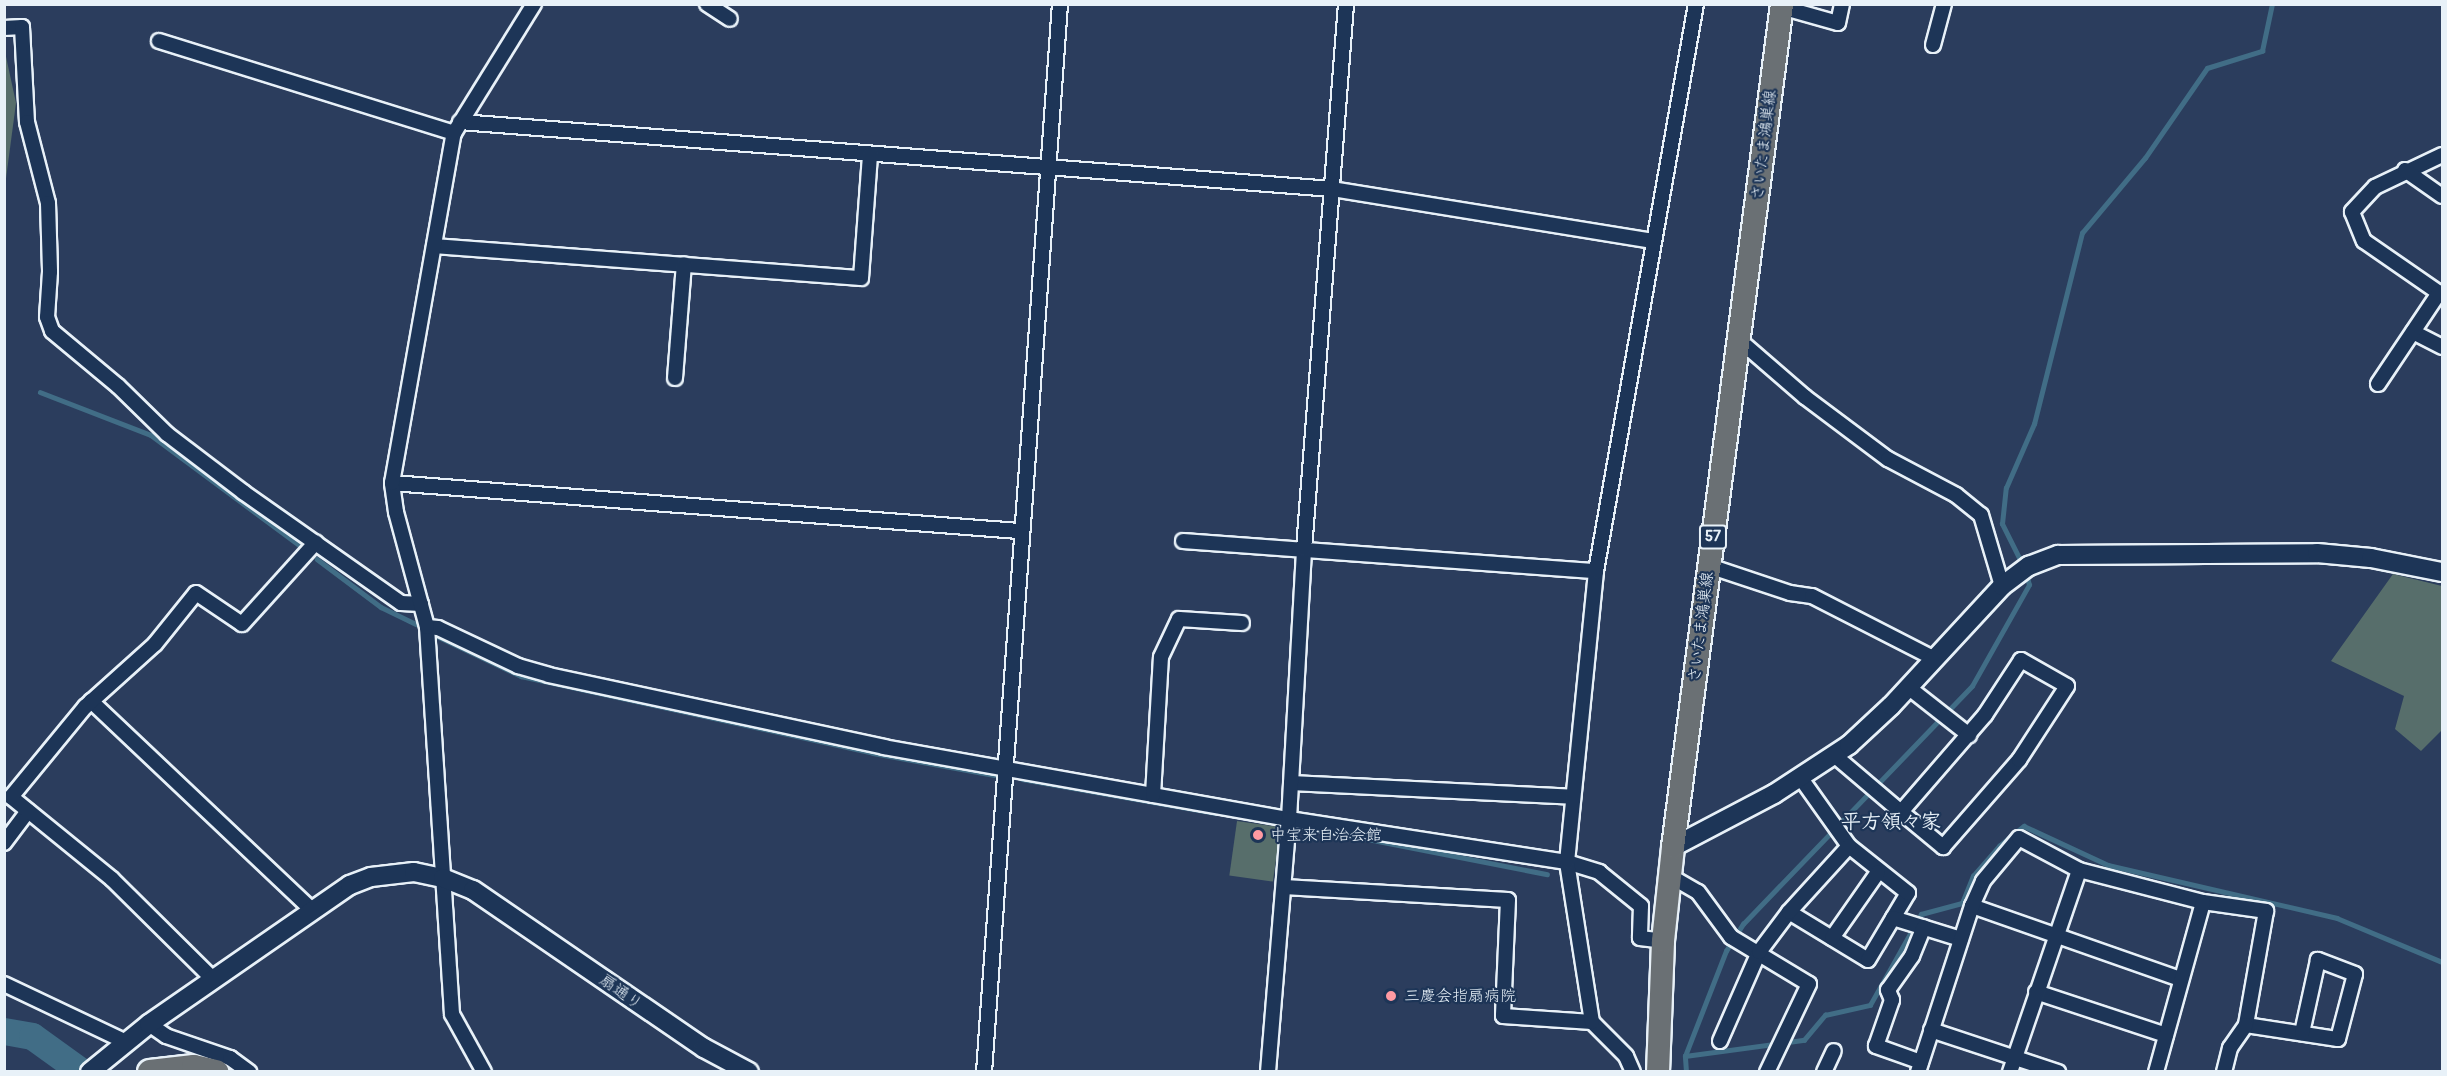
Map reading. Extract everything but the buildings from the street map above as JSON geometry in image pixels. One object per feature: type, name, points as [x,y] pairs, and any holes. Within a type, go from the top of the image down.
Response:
[{"type":"highway","points":[[150,1071],[194,1067],[216,1071]]},
{"type":"main road","name":"さいたま鴻巣線","points":[[1658,1071],[1663,941],[1673,847],[1782,6]]},
{"type":"street","points":[[484,1071],[452,1014],[427,627],[396,512],[392,483],[457,127],[534,4]]},
{"type":"street","points":[[707,4],[730,19]]},
{"type":"street","points":[[984,1071],[1019,531],[1060,4]]},
{"type":"street","points":[[1268,1071],[1289,819],[1304,549],[1346,4]]},
{"type":"street","points":[[1633,1071],[1626,1056],[1592,1022],[1567,862],[1596,571],[1696,4]]},
{"type":"street","points":[[1782,6],[1838,22],[1842,4]]},
{"type":"street","points":[[1933,45],[1944,4]]},
{"type":"street","points":[[4,28],[22,27],[27,122],[48,203],[50,272],[47,317],[52,332],[110,379],[167,434],[401,603],[421,604]]},
{"type":"street","points":[[159,41],[457,127],[870,154],[1332,189],[1654,241]]},
{"type":"street","points":[[434,246],[861,278],[870,154]]},
{"type":"street","points":[[2378,384],[2441,294],[2364,241],[2352,212],[2375,187],[2405,170],[2442,155]]},
{"type":"street","points":[[2405,170],[2442,196]]},
{"type":"street","points":[[675,378],[684,264]]},
{"type":"street","points":[[2413,332],[2442,347]]},
{"type":"street","points":[[1738,339],[1805,397],[1888,459],[1956,495],[1981,515],[2002,586]]},
{"type":"street","points":[[392,483],[1019,531]]},
{"type":"street","points":[[1183,541],[1596,571]]},
{"type":"street","points":[[214,981],[112,879],[11,797],[91,701],[155,644],[196,593],[242,624],[316,542]]},
{"type":"street","points":[[1673,847],[1800,777],[1834,755],[1908,687],[2002,586],[2029,566],[2058,555],[2114,552],[2317,553],[2371,558],[2442,572]]},
{"type":"street","points":[[1709,566],[1790,593],[1812,596],[1935,659]]},
{"type":"street","points":[[1153,795],[1161,657],[1179,619],[1242,623]]},
{"type":"street","points":[[427,627],[438,628],[518,666],[549,675],[1005,770],[1289,819],[1567,862],[1599,872],[1641,906],[1640,938],[1663,941]]},
{"type":"street","points":[[1834,755],[1943,848],[2019,760],[2067,686],[2021,660],[1969,735],[1901,812]]},
{"type":"street","points":[[1908,687],[1969,735]]},
{"type":"street","points":[[91,701],[312,910]]},
{"type":"street","points":[[1789,912],[1868,960],[1908,893],[1878,872],[1850,846],[1800,777]]},
{"type":"street","points":[[1291,783],[1574,797]]},
{"type":"street","points":[[4,843],[28,811]]},
{"type":"street","points":[[1924,927],[1912,956],[1888,990],[1892,1000],[1876,1046],[1919,1067],[1972,906],[1983,881],[2019,838],[2079,870],[2203,902],[2266,911],[2246,1025],[2230,1048],[2224,1071]]},
{"type":"street","points":[[1720,1041],[1760,952],[1789,912],[1850,846]]},
{"type":"street","points":[[2010,1071],[2054,937],[2079,870]]},
{"type":"street","name":"扇通り","points":[[97,1066],[149,1024],[350,885],[371,877],[414,872],[443,878],[467,887],[704,1048],[749,1071]]},
{"type":"street","points":[[1832,938],[1878,872]]},
{"type":"street","points":[[1670,876],[1698,892],[1731,937],[1760,952],[1809,984],[1767,1071]]},
{"type":"street","points":[[1284,887],[1508,900],[1503,1016],[1592,1022]]},
{"type":"street","points":[[2156,1071],[2203,902]]},
{"type":"street","points":[[1972,906],[2054,937],[2181,979]]},
{"type":"street","points":[[1893,918],[1961,939]]},
{"type":"street","points":[[2246,1025],[2338,1039],[2355,974],[2318,960],[2302,1033]]},
{"type":"street","points":[[4,984],[126,1042]]},
{"type":"street","points":[[2036,992],[2166,1035]]},
{"type":"street","points":[[149,1024],[166,1036],[230,1058],[249,1071]]},
{"type":"street","points":[[1931,1030],[2058,1071]]},
{"type":"street","points":[[1824,1071],[1834,1051]]},
{"type":"green space","points":[[5,52],[16,103],[5,186]]},
{"type":"green space","points":[[2393,574],[2442,586],[2442,730],[2421,751],[2395,729],[2404,696],[2331,661]]},
{"type":"green space","points":[[1237,821],[1281,827],[1273,882],[1229,875]]},
{"type":"waterway","points":[[2023,566],[2002,524],[2006,488],[2034,424],[2082,233],[2145,158],[2207,68],[2262,51],[2272,4]]},
{"type":"waterway","points":[[40,392],[151,435],[298,544]]},
{"type":"waterway","points":[[317,559],[381,607],[416,624]]},
{"type":"waterway","points":[[1685,1056],[1726,951],[1743,924],[1972,686],[2029,585],[2026,574]]},
{"type":"waterway","points":[[439,637],[521,676],[873,753],[994,775]]},
{"type":"waterway","points":[[1022,779],[1215,813]]},
{"type":"waterway","points":[[1686,1072],[1685,1056],[1804,1040],[1825,1015],[1870,1005],[1921,914],[1962,903],[1973,876],[1999,846],[2024,826],[2108,865],[2337,918],[2442,962]]},
{"type":"waterway","points":[[1332,832],[1547,874]]},
{"type":"waterway","points":[[4,1031],[32,1036],[82,1072]]},
{"type":"place","name":"中宝来自治会館","points":[[1258,835]]},
{"type":"place","name":"三慶会指扇病院","points":[[1391,996]]},
{"type":"district","name":"平方領々家","points":[[1891,821]]}]
